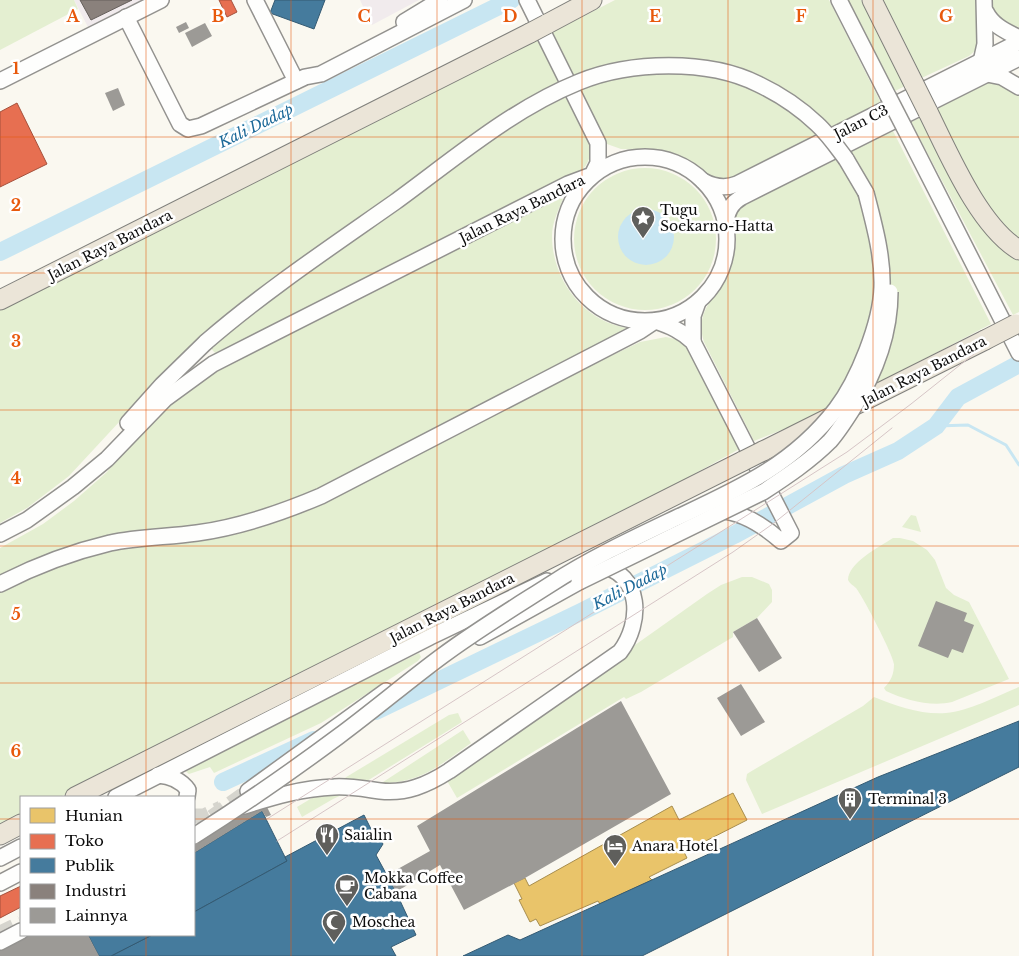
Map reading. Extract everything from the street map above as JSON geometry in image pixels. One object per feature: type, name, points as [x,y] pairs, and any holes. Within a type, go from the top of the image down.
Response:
[{"type":"main road","name":"Jalan Raya Bandara","points":[[0,300],[592,0]]},
{"type":"main road","points":[[874,2],[974,201],[999,235],[1019,250]]},
{"type":"main road","name":"Jalan Raya Bandara","points":[[77,796],[1018,324]]},
{"type":"main road","points":[[0,835],[20,825]]},
{"type":"street","points":[[0,81],[161,0]]},
{"type":"street","points":[[256,0],[300,79]]},
{"type":"street","points":[[403,28],[440,0]]},
{"type":"street","points":[[126,17],[178,120],[183,127],[188,129],[201,126],[300,79],[321,74],[403,28],[464,0]]},
{"type":"street","points":[[839,0],[1019,353]]},
{"type":"street","points":[[529,5],[598,143],[614,156],[625,158]]},
{"type":"street","points":[[985,6],[990,20],[1019,38]]},
{"type":"street","points":[[985,6],[984,68],[1008,79],[1019,87]]},
{"type":"street","name":"Jalan C3","points":[[726,226],[727,215],[731,206],[742,197],[984,68],[1019,42]]},
{"type":"street","name":"Jalan C3","points":[[701,179],[716,186],[737,184],[984,68],[1019,58]]},
{"type":"street","name":"Jalan Raya Bandara","points":[[73,487],[101,452],[162,384],[206,342],[242,312],[511,119],[537,103],[579,82],[619,70],[659,66],[691,67],[734,75],[757,83],[788,102],[818,125],[846,160],[866,193],[878,249],[882,288],[880,305],[870,342],[850,388],[824,424],[781,463],[752,482],[630,540],[553,583],[455,647],[337,738],[195,835]]},
{"type":"street","name":"Jalan Raya Bandara","points":[[0,534],[27,520],[73,487],[107,459],[165,399],[213,364],[249,344],[568,184],[592,175],[598,163],[598,143]]},
{"type":"street","points":[[0,584],[48,562],[88,548],[139,538],[222,529],[289,510],[321,496],[640,331],[655,321],[681,313],[698,302],[712,288],[721,271],[726,255],[726,226],[718,201],[701,179],[685,167],[669,160],[647,156],[625,158],[609,164],[592,175],[579,190],[570,207],[565,224],[563,241],[567,267],[582,292],[594,304],[607,312],[632,320],[655,321],[674,328],[694,342]]},
{"type":"street","points":[[248,791],[406,678],[579,582],[763,492],[830,441],[857,402],[870,379],[878,362],[887,324],[890,300],[889,254],[878,210],[866,193]]},
{"type":"street","points":[[974,201],[999,227],[1019,242]]},
{"type":"street","points":[[694,342],[693,316],[698,302]]},
{"type":"street","name":"Jalan Raya Bandara","points":[[118,796],[215,748],[430,636],[580,564],[704,512],[725,511],[738,514],[754,520],[777,537],[791,533],[694,342]]},
{"type":"street","points":[[213,817],[269,798],[322,787],[351,787],[393,792],[404,791],[431,782],[620,652],[628,641],[633,622],[635,609],[632,590],[614,570],[601,565],[580,564]]},
{"type":"street","points":[[158,775],[183,782],[188,790],[187,796]]},
{"type":"street","points":[[0,858],[20,848]]},
{"type":"street","points":[[0,883],[20,873]]},
{"type":"street","points":[[0,942],[20,932]]},
{"type":"shaded area","points":[[74,0],[150,0],[89,29]]},
{"type":"shaded area","points":[[360,0],[419,0],[372,25]]},
{"type":"green space","points":[[0,0],[74,0],[78,9],[0,50]]},
{"type":"green space","points":[[615,0],[829,0],[881,103],[832,130],[728,181],[715,181],[693,165],[670,153],[656,150],[621,149],[607,144],[602,138],[549,34]]},
{"type":"green space","points":[[846,0],[861,0],[905,86],[891,93]]},
{"type":"green space","points":[[880,0],[981,0],[977,49],[969,56],[915,81]]},
{"type":"green space","points":[[989,0],[1019,0],[1019,27],[1007,24],[999,19]]},
{"type":"green space","points":[[541,38],[591,141],[589,159],[585,167],[578,174],[293,317],[215,353],[201,337],[159,379],[69,476],[27,508],[0,523],[0,310]]},
{"type":"green space","points":[[986,80],[1019,90],[1019,239],[992,214],[931,108]]},
{"type":"green space","points":[[926,115],[1019,256],[1019,312],[1013,315],[911,122]]},
{"type":"green space","points":[[893,131],[991,324],[810,419],[754,441],[704,342],[702,330],[702,320],[705,311],[727,276],[733,259],[736,242],[735,220],[737,211],[745,202]]},
{"type":"green space","points":[[645,168],[659,169],[672,173],[696,188],[711,212],[715,225],[715,253],[711,266],[696,290],[672,305],[659,309],[645,310],[631,309],[618,305],[594,290],[579,266],[575,253],[574,239],[575,225],[579,212],[594,188],[618,173],[631,169]]},
{"type":"green space","points":[[554,198],[563,199],[554,222],[552,236],[553,252],[564,283],[585,308],[612,324],[628,328],[628,334],[309,496],[231,522],[139,536],[0,580],[0,548],[43,524],[74,501],[107,472],[132,441],[166,408],[199,382],[239,359]]},
{"type":"green space","points":[[666,337],[688,344],[743,447],[609,521],[62,796],[20,796],[20,817],[0,827],[0,593],[43,571],[90,554],[129,547],[221,536],[269,524],[311,507],[511,404],[640,342]]},
{"type":"green space","points":[[911,515],[916,516],[921,532],[902,527]]},
{"type":"green space","points":[[893,538],[913,541],[927,550],[935,560],[946,588],[954,595],[969,602],[1009,679],[952,702],[936,704],[918,702],[886,691],[884,688],[890,680],[893,671],[894,664],[892,658],[865,602],[848,580],[849,574],[859,562]]},
{"type":"green space","points":[[742,577],[752,577],[769,584],[772,590],[772,602],[757,618],[733,632],[733,637],[641,692],[626,699],[624,697],[457,798],[446,779],[707,594],[721,585]]},
{"type":"green space","points":[[419,653],[421,657],[418,661],[321,723],[214,773],[210,767],[189,774],[183,769]]},
{"type":"green space","points":[[1019,687],[1019,705],[762,814],[746,780],[747,774],[750,772],[863,706],[874,697],[900,707],[918,711],[946,713],[973,706]]},
{"type":"green space","points":[[458,713],[462,722],[367,781],[343,779],[449,715]]},
{"type":"green space","points":[[463,730],[471,743],[439,766],[408,780],[380,784]]},
{"type":"green space","points":[[322,792],[346,793],[302,817],[297,807]]},
{"type":"water","points":[[641,209],[651,209],[666,217],[672,226],[674,237],[672,248],[666,257],[651,265],[641,265],[630,260],[623,253],[618,242],[618,232],[623,221],[630,214]]},
{"type":"building: Hunian","name":"Anara Hotel","points":[[733,793],[747,820],[684,852],[687,858],[649,877],[652,880],[600,904],[598,901],[540,926],[536,919],[530,922],[519,900],[522,899],[514,883],[525,878],[529,886],[672,806],[679,820]]},
{"type":"building: Toko","points":[[219,0],[231,0],[237,12],[227,17]]},
{"type":"building: Toko","points":[[17,103],[47,164],[0,187],[0,112]]},
{"type":"building: Toko","points":[[20,886],[20,908],[0,918],[0,896]]},
{"type":"building: Publik","points":[[275,0],[325,0],[314,29],[270,13]]},
{"type":"building: Publik","name":"Terminal 3","points":[[1019,721],[1019,767],[642,956],[463,956],[508,935],[520,940],[878,777]]},
{"type":"building: Publik","points":[[262,811],[287,861],[195,911],[195,852]]},
{"type":"building: Publik","points":[[364,815],[375,837],[378,835],[383,844],[376,855],[416,935],[391,947],[396,956],[111,956],[150,936],[195,936],[195,911],[287,861],[285,857]]},
{"type":"building: Publik","points":[[89,936],[150,936],[111,956],[99,956]]},
{"type":"building: Industri","points":[[80,0],[132,0],[91,20]]},
{"type":"building: Lainnya","points":[[186,22],[189,28],[179,33],[176,27]]},
{"type":"building: Lainnya","points":[[205,23],[212,36],[192,47],[185,33]]},
{"type":"building: Lainnya","points":[[118,88],[125,105],[113,111],[105,93]]},
{"type":"building: Lainnya","points":[[936,601],[967,613],[964,621],[974,625],[963,653],[952,649],[948,658],[918,646]]},
{"type":"building: Lainnya","points":[[757,618],[782,658],[759,672],[733,632]]},
{"type":"building: Lainnya","points":[[741,684],[765,722],[741,736],[717,698]]},
{"type":"building: Lainnya","points":[[621,701],[671,794],[525,878],[464,910],[440,865],[396,892],[387,875],[430,851],[417,826]]},
{"type":"building: Lainnya","points":[[260,793],[271,815],[266,817],[262,811],[195,852],[195,829]]},
{"type":"building: Lainnya","points":[[20,935],[89,936],[99,956],[0,956],[0,938]]},
{"type":"waterway","name":"Kali Dadap","points":[[0,252],[511,0]]},
{"type":"waterway","name":"Kali Dadap","points":[[376,711],[581,612],[734,535],[844,475],[898,451],[936,426],[958,397],[1019,364]]},
{"type":"waterway","points":[[936,426],[968,425],[1006,445],[1019,465]]},
{"type":"waterway","name":"Kali Dadap","points":[[223,782],[314,740]]},
{"type":"tunnel","points":[[212,817],[248,791]]},
{"type":"tunnel","points":[[195,816],[204,816],[221,808]]},
{"type":"tunnel","points":[[0,933],[20,923]]},
{"type":"tram line","points":[[267,819],[847,452],[1019,318]]},
{"type":"tram line","points":[[277,841],[733,552],[774,523],[892,428]]},
{"type":"place","name":"Tugu Soekarno-Hatta","points":[[643,239]]},
{"type":"place","name":"Terminal 3","points":[[850,820]]},
{"type":"place","name":"Saialin","points":[[327,856]]},
{"type":"place","name":"Anara Hotel","points":[[615,867]]},
{"type":"place","name":"Mokka Coffee Cabana","points":[[347,907]]},
{"type":"place","name":"Moschea","points":[[334,943]]}]
